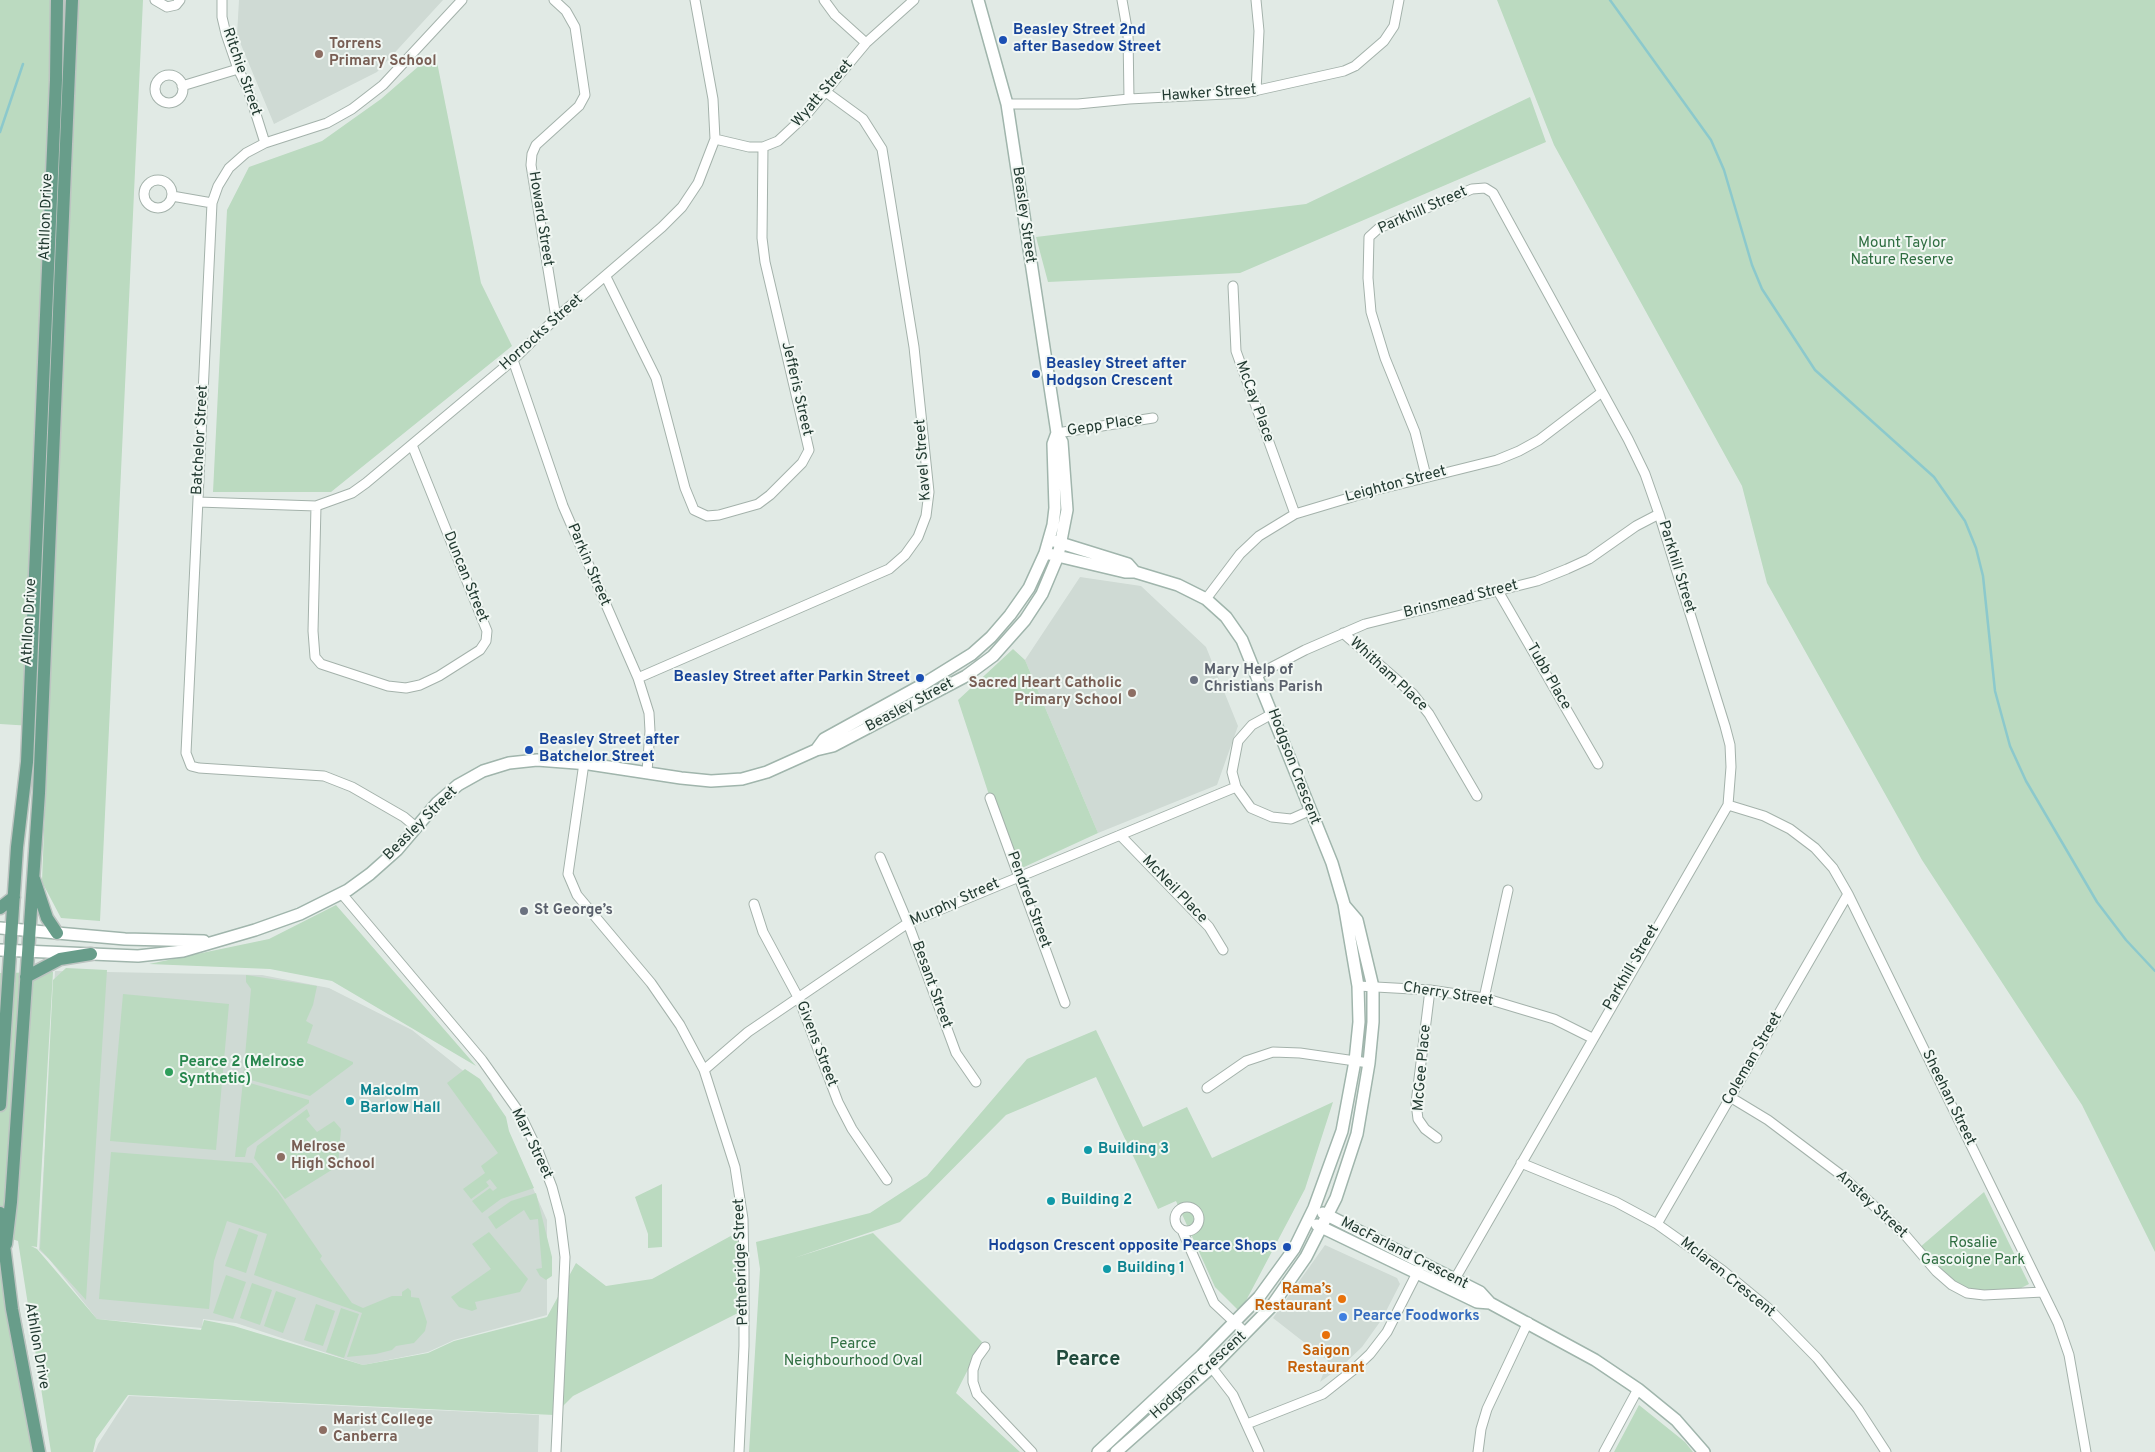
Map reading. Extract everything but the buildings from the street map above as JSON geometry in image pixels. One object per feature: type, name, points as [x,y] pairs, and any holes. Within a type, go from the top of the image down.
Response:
[{"type":"main road","name":"Athllon Drive","points":[[0,1104],[7,1003],[6,928],[14,897],[27,762],[56,80],[56,0]]},
{"type":"main road","name":"Athllon Drive","points":[[6,1244],[12,1202],[39,777],[72,0]]},
{"type":"main road","points":[[33,874],[47,918],[57,933]]},
{"type":"main road","points":[[0,908],[14,897]]},
{"type":"main road","points":[[26,977],[60,959],[91,954]]},
{"type":"main road","points":[[0,985],[7,1003]]},
{"type":"main road","name":"Athllon Drive","points":[[0,1212],[6,1244],[12,1309],[39,1452]]},
{"type":"street","points":[[155,0],[167,7],[176,5],[180,0]]},
{"type":"street","name":"Ritchie Street","points":[[222,0],[224,25],[238,69],[248,89],[265,143]]},
{"type":"street","name":"Batchelor Street","points":[[417,828],[404,817],[352,786],[324,776],[191,766],[186,753],[212,203],[218,186],[229,168],[246,153],[265,143],[327,123],[368,97],[395,73],[462,0]]},
{"type":"street","name":"Howard Street","points":[[554,0],[566,11],[575,27],[585,95],[579,106],[536,145],[532,154],[531,165],[556,318]]},
{"type":"street","name":"Horrocks Street","points":[[198,502],[316,506],[359,488],[513,360],[556,318],[606,277],[682,207],[698,183],[715,140],[713,99],[696,0]]},
{"type":"street","points":[[824,0],[835,15],[866,43]]},
{"type":"street","name":"Wyatt Street","points":[[763,147],[778,141],[790,131],[826,92],[866,43],[914,0]]},
{"type":"street","name":"Beasley Street","points":[[5,950],[138,956],[184,951],[255,930],[300,914],[342,894],[370,874],[417,828],[437,804],[458,785],[483,771],[509,763],[537,760],[584,763],[710,781],[742,779],[767,772],[816,750],[833,746],[966,676],[993,656],[1035,608],[1058,556],[1067,510],[1062,442],[1057,433],[1007,104],[978,0]]},
{"type":"street","points":[[1122,0],[1128,34],[1129,99]]},
{"type":"street","points":[[1256,0],[1259,31],[1256,91]]},
{"type":"street","name":"Hawker Street","points":[[1007,104],[1078,104],[1129,99],[1219,95],[1256,91],[1344,71],[1355,66],[1384,40],[1394,26],[1399,0]]},
{"type":"street","points":[[182,86],[238,69]]},
{"type":"street","name":"Kavel Street","points":[[638,678],[889,568],[905,555],[918,537],[926,516],[929,492],[914,347],[882,149],[863,119],[826,92]]},
{"type":"street","points":[[715,140],[749,147],[763,147]]},
{"type":"street","name":"Jefferis Street","points":[[606,277],[656,378],[685,488],[694,510],[708,516],[719,515],[758,504],[770,495],[802,463],[809,450],[765,262],[762,238],[763,147]]},
{"type":"street","name":"Parkhill Street","points":[[1426,476],[1415,432],[1385,358],[1371,312],[1367,249],[1369,237],[1379,228],[1472,189],[1485,188],[1493,193],[1628,438],[1659,514],[1730,745],[1731,767],[1728,805],[1592,1038],[1452,1284]]},
{"type":"street","points":[[172,196],[212,203]]},
{"type":"street","name":"McCay Place","points":[[1233,286],[1234,328],[1239,360],[1295,514]]},
{"type":"street","name":"Parkin Street","points":[[513,360],[563,506],[638,678],[649,722],[647,772]]},
{"type":"street","name":"Leighton Street","points":[[1206,600],[1240,554],[1259,536],[1295,514],[1426,476],[1497,460],[1519,451],[1538,440],[1602,392]]},
{"type":"street","name":"Gepp Place","points":[[1057,433],[1152,418]]},
{"type":"street","name":"Beasley Street","points":[[816,750],[824,739],[922,685],[972,654],[991,637],[1020,602],[1045,553],[1049,540],[1056,508],[1053,444],[1057,433]]},
{"type":"street","name":"Duncan Street","points":[[316,506],[313,631],[315,657],[321,664],[388,686],[406,688],[420,685],[439,676],[480,650],[486,641],[487,631],[412,445]]},
{"type":"street","name":"Brinsmead Street","points":[[1257,675],[1365,624],[1498,591],[1567,569],[1589,558],[1636,526],[1659,514]]},
{"type":"street","name":"Hodgson Crescent","points":[[1049,540],[1128,564],[1135,572]]},
{"type":"street","name":"Hodgson Crescent","points":[[1045,553],[1125,572],[1135,572],[1178,585],[1206,600],[1226,617],[1242,640],[1332,863],[1344,904],[1358,986],[1359,1022],[1355,1061],[1342,1130],[1314,1208],[1294,1249],[1259,1298],[1202,1355],[1098,1452]]},
{"type":"street","name":"Tubb Place","points":[[1498,591],[1598,764]]},
{"type":"street","name":"Whitham Place","points":[[1343,633],[1413,694],[1429,714],[1478,796]]},
{"type":"street","points":[[1272,714],[1252,725],[1238,740],[1232,772],[1236,787],[1251,808],[1272,817],[1291,819],[1310,811]]},
{"type":"street","name":"Pethebridge Street","points":[[584,763],[568,874],[577,896],[651,983],[680,1025],[704,1070],[734,1167],[743,1218],[744,1272],[744,1346],[739,1452]]},
{"type":"street","name":"Murphy Street","points":[[704,1070],[748,1032],[908,923],[1236,787]]},
{"type":"street","name":"Pendred Street","points":[[990,798],[1020,875],[1065,1003]]},
{"type":"street","name":"Sheehan Street","points":[[1728,805],[1764,816],[1790,829],[1815,848],[1833,868],[1848,894],[2043,1292],[2069,1355],[2086,1452]]},
{"type":"street","name":"McNeil Place","points":[[1120,834],[1209,927],[1223,950]]},
{"type":"street","name":"Besant Street","points":[[880,857],[908,923],[956,1053],[976,1082]]},
{"type":"street","points":[[1484,998],[1508,890]]},
{"type":"street","name":"Marr Street","points":[[342,894],[482,1060],[519,1112],[552,1187],[560,1217],[565,1257],[556,1452]]},
{"type":"street","name":"Coleman Street","points":[[1657,1224],[1848,894]]},
{"type":"street","name":"Givens Street","points":[[754,904],[763,932],[799,999],[838,1102],[856,1136],[887,1180]]},
{"type":"street","name":"Hodgson Crescent","points":[[1116,1452],[1212,1367],[1271,1307],[1306,1258],[1329,1216],[1345,1174],[1357,1134],[1369,1063],[1373,1022],[1373,986],[1356,920],[1344,904]]},
{"type":"street","name":"Beasley Street","points":[[6,928],[125,939],[213,941]]},
{"type":"street","name":"Cherry Street","points":[[1358,986],[1430,990],[1484,998],[1554,1019],[1592,1038]]},
{"type":"street","name":"McGee Place","points":[[1430,990],[1416,1103],[1418,1119],[1425,1129],[1437,1138]]},
{"type":"street","points":[[1207,1088],[1246,1061],[1273,1052],[1300,1053],[1369,1063]]},
{"type":"street","name":"Anstey Street","points":[[1730,1097],[1783,1131],[1841,1175],[1906,1236],[1952,1285],[1967,1293],[1984,1295],[2043,1292]]},
{"type":"street","name":"Mclaren Crescent","points":[[1521,1163],[1616,1202],[1657,1224],[1722,1270],[1768,1308],[1817,1358],[1858,1408],[1886,1452]]},
{"type":"street","name":"MacFarland Crescent","points":[[1314,1208],[1452,1284],[1477,1302],[1490,1303],[1596,1360],[1638,1389],[1676,1420],[1704,1452]]},
{"type":"street","name":"MacFarland Crescent","points":[[1308,1221],[1420,1268]]},
{"type":"street","points":[[1182,1230],[1214,1303],[1246,1333]]},
{"type":"street","points":[[1246,1424],[1322,1394],[1352,1371],[1370,1354],[1387,1332],[1420,1268]]},
{"type":"street","points":[[1478,1452],[1481,1429],[1487,1409],[1528,1322]]},
{"type":"street","points":[[985,1347],[977,1358],[973,1370],[973,1382],[977,1394],[1032,1452]]},
{"type":"street","points":[[1202,1355],[1233,1395],[1259,1452]]},
{"type":"street","points":[[1604,1452],[1638,1389]]},
{"type":"shaded area","name":"Torrens Primary School","points":[[239,0],[443,0],[377,72],[274,124],[237,35]]},
{"type":"shaded area","name":"Sacred Heart Catholic Primary School","points":[[1080,577],[1141,586],[1206,647],[1238,726],[1217,785],[1098,833],[1025,660]]},
{"type":"shaded area","name":"Melrose High School","points":[[55,971],[262,975],[329,988],[412,1030],[491,1093],[547,1220],[547,1315],[454,1340],[428,1352],[363,1365],[236,1323],[203,1319],[202,1328],[97,1319],[49,1259],[39,1250]]},
{"type":"shaded area","points":[[1325,1245],[1397,1278],[1400,1284],[1382,1319],[1362,1347],[1342,1366],[1320,1382],[1328,1361],[1273,1318]]},
{"type":"shaded area","name":"Marist College Canberra","points":[[129,1396],[539,1415],[538,1452],[95,1452],[98,1444]]},
{"type":"green space","points":[[0,0],[143,0],[100,921],[61,918],[42,882],[48,727],[0,724]]},
{"type":"green space","name":"Mount Taylor Nature Reserve","points":[[1497,0],[2155,0],[2155,1252],[2082,1105],[1922,860],[1767,583],[1742,486],[1554,145]]},
{"type":"green space","points":[[435,52],[481,283],[512,346],[331,492],[213,492],[227,210],[249,167],[322,141],[381,99]]},
{"type":"green space","points":[[1530,97],[1546,142],[1240,273],[1048,282],[1036,237],[1306,204]]},
{"type":"green space","points":[[1013,649],[1025,660],[1098,833],[1022,868],[990,798],[958,700]]},
{"type":"green space","points":[[336,905],[476,1066],[332,981],[270,969],[149,964],[269,939]]},
{"type":"green space","points":[[66,968],[107,970],[86,1300],[40,1249],[53,980]]},
{"type":"green space","points":[[53,972],[37,1247],[31,1246],[37,1249],[97,1319],[201,1330],[204,1320],[234,1326],[363,1365],[428,1353],[454,1341],[547,1317],[576,1263],[606,1286],[652,1279],[738,1232],[742,1311],[573,1396],[554,1415],[128,1395],[96,1439],[93,1452],[51,1452],[18,1241],[9,1238],[15,1284],[46,1452],[0,1452],[0,973]]},
{"type":"green space","points":[[246,975],[317,986],[313,1005],[306,1021],[313,1025],[307,1043],[353,1062],[353,1064],[310,1096],[243,1078],[251,989],[246,982]]},
{"type":"green space","name":"Pearce 2 (Melrose Synthetic)","points":[[123,994],[229,1004],[216,1150],[110,1141]]},
{"type":"green space","name":"Pearce Neighbourhood Oval","points":[[1096,1030],[1143,1127],[1187,1107],[1212,1158],[1333,1102],[1305,1189],[1240,1312],[1215,1287],[1176,1201],[1158,1209],[1096,1077],[1006,1115],[900,1222],[794,1258],[873,1233],[982,1342],[956,1393],[1020,1452],[749,1452],[760,1269],[756,1242],[870,1213],[927,1176],[1027,1059]]},
{"type":"green space","points":[[465,1069],[480,1079],[506,1117],[509,1131],[534,1188],[501,1199],[482,1213],[472,1201],[490,1188],[493,1191],[497,1188],[490,1179],[486,1182],[489,1186],[471,1199],[463,1189],[485,1173],[481,1166],[498,1153],[447,1083]]},
{"type":"green space","points":[[243,1081],[309,1100],[309,1103],[247,1148],[245,1157],[235,1157]]},
{"type":"green space","points":[[307,1109],[310,1116],[306,1119],[317,1132],[334,1121],[341,1129],[338,1166],[285,1199],[254,1158],[257,1146]]},
{"type":"green space","points":[[111,1152],[252,1163],[278,1192],[322,1256],[320,1259],[352,1303],[363,1308],[392,1296],[402,1296],[402,1292],[408,1288],[411,1291],[411,1297],[419,1298],[427,1322],[425,1331],[414,1343],[396,1346],[392,1350],[376,1354],[347,1357],[362,1313],[254,1275],[267,1234],[227,1221],[214,1261],[209,1309],[99,1299]]},
{"type":"green space","points":[[662,1184],[662,1247],[648,1248],[648,1234],[635,1197]]},
{"type":"green space","name":"Rosalie Gascoigne Park","points":[[1984,1192],[2029,1284],[2017,1290],[1969,1290],[1953,1283],[1919,1248]]},
{"type":"green space","points":[[536,1193],[552,1257],[552,1276],[546,1280],[540,1276],[536,1269],[542,1268],[538,1219],[530,1220],[524,1210],[496,1229],[488,1217],[511,1201]]},
{"type":"green space","points":[[239,1228],[258,1235],[246,1273],[225,1266]]},
{"type":"green space","points":[[489,1232],[528,1279],[520,1292],[475,1302],[477,1309],[472,1311],[459,1307],[451,1297],[491,1269],[472,1244]]},
{"type":"green space","points":[[226,1275],[246,1282],[233,1319],[213,1313]]},
{"type":"green space","points":[[252,1283],[272,1290],[260,1325],[240,1318]]},
{"type":"green space","points":[[276,1291],[296,1298],[283,1333],[264,1326]]},
{"type":"green space","points":[[316,1304],[335,1311],[323,1346],[304,1340]]},
{"type":"green space","points":[[341,1308],[359,1314],[344,1358],[326,1352]]},
{"type":"green space","points":[[1639,1405],[1685,1442],[1693,1452],[1614,1452]]},
{"type":"waterway","points":[[1610,0],[1711,140],[1724,170],[1752,265],[1762,289],[1815,370],[1934,477],[1965,521],[1976,548],[1983,576],[1995,691],[2010,746],[2026,781],[2097,902],[2126,940],[2155,971]]},
{"type":"waterway","points":[[0,132],[23,64]]},
{"type":"place","name":"Beasley Street 2nd after Basedow Street","points":[[1003,40]]},
{"type":"place","name":"Torrens Primary School","points":[[319,54]]},
{"type":"place","name":"Beasley Street after Hodgson Crescent","points":[[1036,374]]},
{"type":"place","name":"Beasley Street after Parkin Street","points":[[920,678]]},
{"type":"place","name":"Mary Help of Christians Parish","points":[[1194,680]]},
{"type":"place","name":"Sacred Heart Catholic Primary School","points":[[1132,693]]},
{"type":"place","name":"Beasley Street after Batchelor Street","points":[[529,750]]},
{"type":"place","name":"St George’s","points":[[524,911]]},
{"type":"place","name":"Pearce 2 (Melrose Synthetic)","points":[[169,1072]]},
{"type":"place","name":"Malcolm Barlow Hall","points":[[350,1101]]},
{"type":"place","name":"Building 3","points":[[1088,1150]]},
{"type":"place","name":"Melrose High School","points":[[281,1157]]},
{"type":"place","name":"Building 2","points":[[1051,1201]]},
{"type":"place","name":"Hodgson Crescent opposite Pearce Shops","points":[[1287,1247]]},
{"type":"place","name":"Building 1","points":[[1107,1269]]},
{"type":"place","name":"Rama’s Restaurant","points":[[1342,1299]]},
{"type":"place","name":"Pearce Foodworks","points":[[1343,1317]]},
{"type":"place","name":"Saigon Restaurant","points":[[1326,1335]]},
{"type":"place","name":"Marist College Canberra","points":[[323,1430]]},
{"type":"district","name":"Pearce","points":[[1088,1361]]}]
